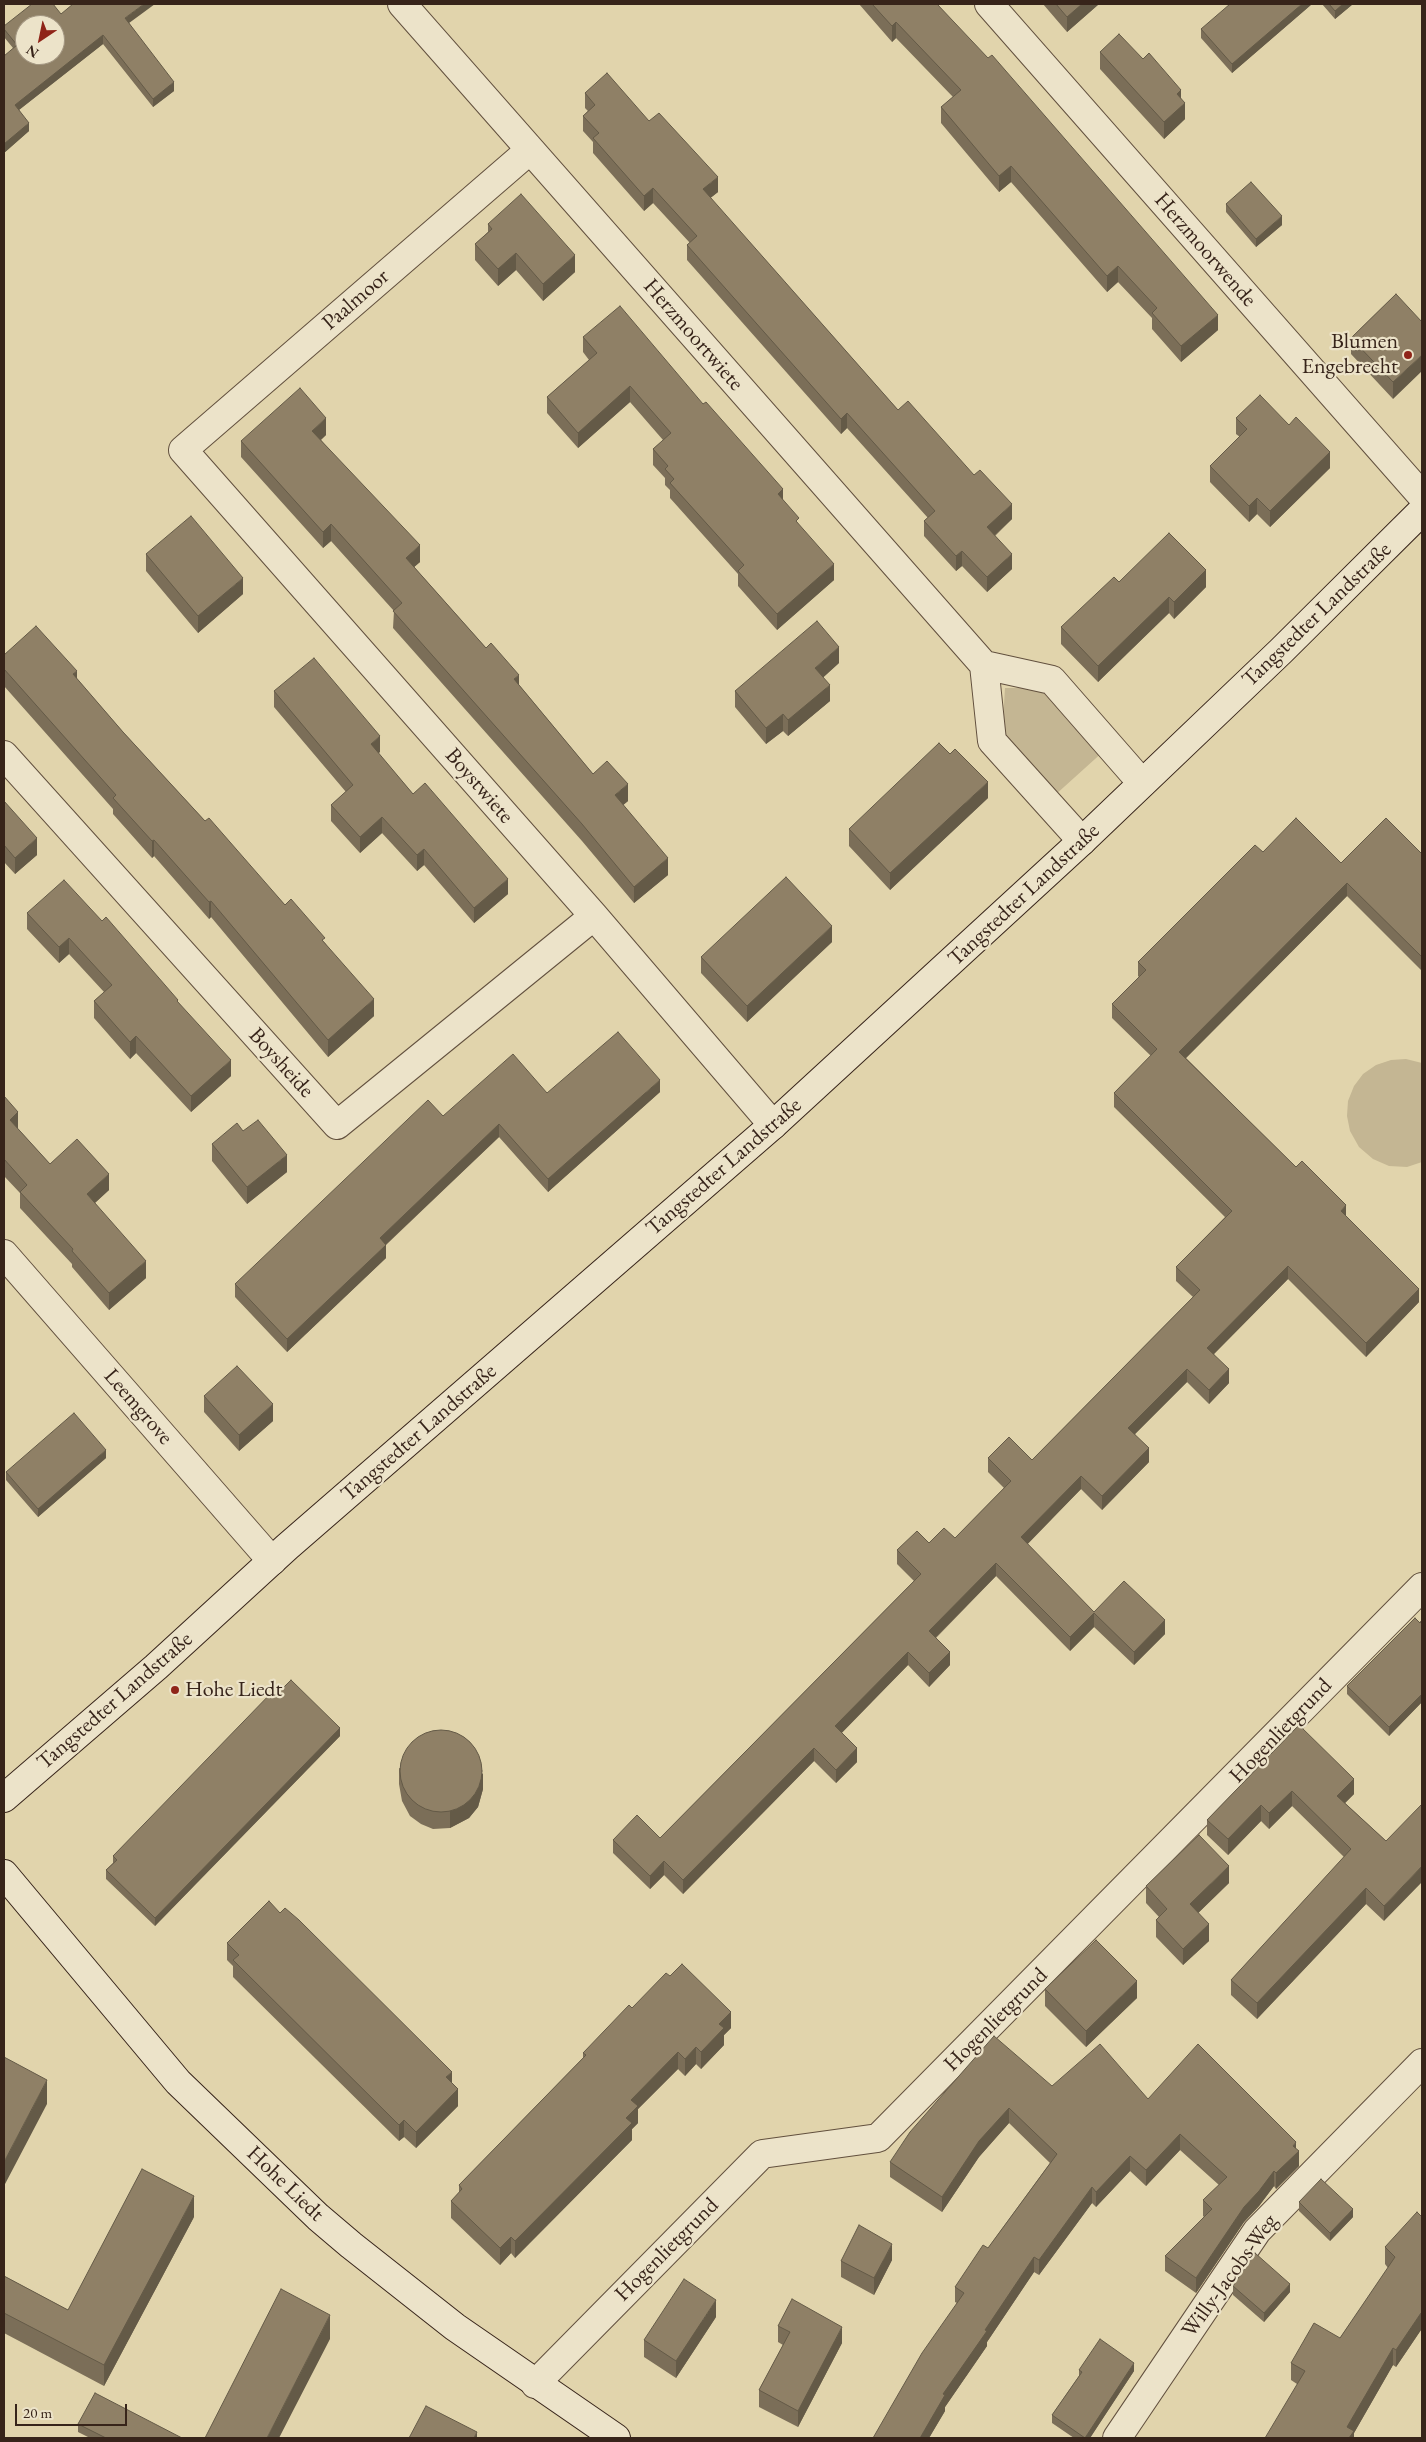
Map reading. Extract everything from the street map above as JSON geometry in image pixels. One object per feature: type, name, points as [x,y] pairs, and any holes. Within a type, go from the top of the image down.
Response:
[{"type":"street","name":"Herzmoortwiete","points":[[402,4],[984,665]]},
{"type":"street","name":"Herzmoorwende","points":[[989,4],[1422,496]]},
{"type":"street","name":"Paalmoor","points":[[183,450],[530,150]]},
{"type":"street","name":"Boystwiete","points":[[183,450],[594,916],[773,1125]]},
{"type":"street","name":"Tangstedter Landstraße","points":[[4,1798],[156,1667],[272,1561],[773,1125],[1082,841],[1281,651],[1422,511]]},
{"type":"street","points":[[1082,841],[992,741],[984,665],[1052,680],[1142,783]]},
{"type":"street","name":"Boysheide","points":[[4,755],[337,1125],[594,916]]},
{"type":"street","name":"Leemgrove","points":[[4,1254],[272,1561]]},
{"type":"street","name":"Hogenlietgrund","points":[[535,2384],[762,2154],[878,2138],[1422,1586]]},
{"type":"street","name":"Hohe Liedt","points":[[4,1874],[185,2089],[351,2245],[455,2327],[535,2384],[616,2438]]},
{"type":"street","name":"Willy-Jacobs-Weg","points":[[1117,2438],[1258,2231],[1422,2063]]},
{"type":"shaded area","points":[[1005,688],[1045,688],[1105,750],[1054,796],[1002,737]]},
{"type":"shaded area","points":[[1406,1059],[1422,1063],[1422,1162],[1407,1167],[1389,1166],[1373,1159],[1359,1147],[1350,1131],[1347,1116],[1348,1101],[1354,1086],[1363,1074],[1376,1065],[1391,1060]]},
{"type":"building","points":[[32,4],[53,4],[61,14],[73,4],[144,4],[125,18],[174,82],[153,99],[103,35],[15,105],[29,123],[4,144],[4,56],[15,47],[15,65],[65,65],[65,15],[18,15]]},
{"type":"building","points":[[872,4],[937,4],[988,58],[992,55],[1218,315],[1181,346],[1152,313],[1157,308],[1118,266],[1107,276],[1011,166],[999,176],[941,107],[961,90],[896,22],[892,26]]},
{"type":"building","points":[[1056,4],[1082,4],[1067,17]]},
{"type":"building","points":[[1230,4],[1302,4],[1232,64],[1201,29]]},
{"type":"building","points":[[1329,4],[1343,4],[1335,11]]},
{"type":"building","points":[[15,17],[15,43],[4,29],[4,26]]},
{"type":"building","points":[[1119,34],[1143,59],[1149,53],[1181,90],[1177,94],[1185,103],[1164,122],[1100,52]]},
{"type":"building","points":[[607,73],[649,121],[659,113],[718,177],[703,189],[898,410],[908,401],[974,475],[980,470],[1012,504],[987,527],[1012,554],[987,577],[962,551],[956,556],[924,521],[935,511],[847,413],[841,419],[687,245],[697,236],[653,188],[644,196],[593,138],[599,133],[583,116],[595,105],[585,93]]},
{"type":"building","points":[[1251,182],[1282,216],[1256,239],[1226,204]]},
{"type":"building","points":[[521,194],[575,255],[543,284],[516,253],[498,269],[475,244],[492,229],[488,224]]},
{"type":"building","points":[[1396,294],[1422,322],[1422,355],[1393,382],[1351,338]]},
{"type":"building","points":[[620,306],[703,404],[706,402],[783,489],[778,494],[799,518],[796,521],[834,564],[777,614],[738,571],[744,565],[670,483],[674,479],[665,469],[668,466],[653,449],[671,433],[630,386],[578,433],[547,397],[597,353],[583,337]]},
{"type":"building","points":[[300,388],[326,418],[312,431],[420,545],[406,558],[486,648],[491,643],[519,675],[514,679],[593,774],[607,761],[628,784],[615,795],[668,858],[634,887],[582,824],[393,611],[402,603],[331,524],[323,532],[241,441]]},
{"type":"building","points":[[1260,395],[1289,425],[1296,417],[1330,452],[1270,511],[1257,498],[1249,506],[1210,466],[1247,429],[1236,418]]},
{"type":"building","points":[[191,516],[243,578],[198,616],[146,554]]},
{"type":"building","points":[[1169,533],[1206,570],[1174,602],[1169,597],[1098,666],[1061,627],[1114,577],[1119,582]]},
{"type":"building","points":[[817,621],[839,647],[815,668],[830,685],[788,720],[783,714],[766,728],[735,691]]},
{"type":"building","points":[[36,626],[77,671],[73,674],[123,732],[205,821],[209,818],[285,905],[291,899],[325,938],[322,940],[374,999],[328,1040],[211,901],[209,902],[154,840],[152,841],[113,798],[116,795],[4,669],[4,655]]},
{"type":"building","points":[[314,658],[380,736],[371,744],[413,794],[425,783],[508,879],[474,908],[424,849],[417,855],[382,817],[360,837],[331,805],[353,785],[274,691]]},
{"type":"building","points":[[939,743],[950,754],[955,749],[988,782],[890,873],[849,829]]},
{"type":"building","points":[[4,801],[37,838],[15,858],[4,845]]},
{"type":"building","points":[[1296,818],[1341,863],[1386,818],[1422,854],[1422,957],[1347,883],[1179,1052],[1296,1167],[1302,1161],[1346,1205],[1341,1211],[1419,1289],[1366,1343],[1288,1266],[1207,1348],[1229,1369],[1209,1390],[1187,1369],[1128,1428],[1149,1448],[1102,1496],[1081,1476],[1021,1537],[1094,1612],[1124,1581],[1165,1620],[1134,1652],[1094,1613],[1070,1637],[996,1563],[929,1631],[950,1652],[929,1673],[908,1652],[835,1726],[857,1748],[836,1770],[814,1748],[683,1880],[664,1861],[650,1876],[613,1840],[637,1815],[660,1838],[921,1574],[897,1550],[917,1531],[929,1543],[944,1528],[955,1538],[1011,1481],[988,1458],[1009,1437],[1032,1460],[1200,1290],[1176,1267],[1232,1211],[1114,1093],[1157,1049],[1112,1004],[1146,970],[1138,962],[1255,845],[1263,852]]},
{"type":"building","points":[[786,877],[832,926],[747,1006],[701,957]]},
{"type":"building","points":[[64,880],[102,921],[106,917],[177,1001],[231,1060],[191,1096],[136,1036],[130,1042],[94,1001],[112,985],[69,938],[59,947],[27,913]]},
{"type":"building","points":[[618,1032],[660,1080],[548,1179],[499,1124],[380,1238],[386,1245],[287,1339],[235,1284],[428,1100],[443,1116],[513,1054],[547,1093]]},
{"type":"building","points":[[4,1096],[18,1112],[10,1120],[50,1164],[77,1139],[109,1174],[87,1194],[146,1261],[109,1293],[72,1251],[73,1249],[20,1192],[27,1185],[4,1159]]},
{"type":"building","points":[[258,1120],[287,1155],[247,1187],[212,1144],[237,1123],[243,1131]]},
{"type":"building","points":[[237,1366],[273,1404],[239,1435],[204,1396]]},
{"type":"building","points":[[74,1413],[106,1450],[38,1509],[6,1472]]},
{"type":"building","points":[[1415,1618],[1420,1623],[1422,1620],[1422,1694],[1389,1727],[1347,1686]]},
{"type":"building","points":[[291,1680],[340,1728],[155,1918],[106,1870],[117,1860],[113,1856],[276,1688],[279,1692]]},
{"type":"building","points":[[1299,1725],[1354,1779],[1337,1796],[1386,1841],[1422,1804],[1422,1866],[1384,1906],[1366,1888],[1257,2003],[1231,1980],[1351,1849],[1292,1791],[1269,1813],[1261,1805],[1228,1839],[1207,1820]]},
{"type":"building","points":[[441,1730],[457,1733],[470,1742],[479,1755],[482,1771],[479,1787],[470,1800],[457,1809],[441,1812],[425,1809],[412,1800],[403,1787],[400,1771],[403,1755],[412,1742],[425,1733]]},
{"type":"building","points":[[1199,1835],[1229,1866],[1190,1904],[1209,1924],[1183,1949],[1156,1920],[1167,1909],[1146,1886]]},
{"type":"building","points":[[269,1901],[280,1913],[285,1908],[299,1920],[452,2072],[446,2077],[458,2089],[416,2132],[404,2120],[399,2125],[233,1960],[239,1955],[227,1943]]},
{"type":"building","points":[[1096,1940],[1137,1981],[1086,2031],[1045,1989]]},
{"type":"building","points":[[682,1964],[731,2012],[719,2024],[724,2028],[701,2052],[696,2047],[685,2059],[678,2052],[631,2100],[638,2106],[626,2118],[632,2123],[515,2241],[511,2237],[500,2248],[451,2201],[462,2189],[459,2185],[586,2055],[583,2053],[629,2005],[632,2008],[666,1973],[670,1976]]},
{"type":"building","points":[[994,2036],[1052,2086],[1100,2044],[1148,2099],[1198,2044],[1296,2142],[1293,2146],[1299,2151],[1276,2173],[1274,2171],[1244,2207],[1196,2278],[1165,2256],[1212,2209],[1203,2200],[1227,2177],[1180,2134],[1146,2170],[1130,2156],[1096,2192],[1092,2187],[1039,2260],[1034,2257],[985,2330],[987,2331],[943,2394],[945,2395],[920,2438],[873,2438],[922,2353],[964,2293],[955,2287],[983,2245],[988,2248],[1057,2154],[1009,2108],[979,2141],[942,2197],[890,2162],[910,2132]]},
{"type":"building","points":[[4,2057],[47,2080],[4,2162]]},
{"type":"building","points":[[142,2169],[194,2196],[104,2365],[4,2313],[4,2276],[68,2310]]},
{"type":"building","points":[[1321,2179],[1353,2209],[1330,2233],[1299,2202]]},
{"type":"building","points":[[1417,2212],[1422,2217],[1422,2314],[1396,2350],[1393,2348],[1347,2427],[1354,2431],[1349,2438],[1265,2438],[1305,2371],[1291,2363],[1314,2323],[1340,2338],[1395,2257],[1385,2247]]},
{"type":"building","points":[[859,2225],[892,2244],[874,2278],[841,2261]]},
{"type":"building","points":[[1255,2253],[1290,2284],[1264,2313],[1233,2286]]},
{"type":"building","points":[[684,2279],[716,2300],[676,2361],[644,2340]]},
{"type":"building","points":[[281,2289],[330,2315],[267,2438],[205,2438]]},
{"type":"building","points":[[792,2299],[842,2327],[798,2411],[759,2390],[790,2332],[778,2326]]},
{"type":"building","points":[[1100,2339],[1134,2363],[1085,2438],[1052,2415],[1082,2372],[1079,2370]]},
{"type":"building","points":[[95,2393],[182,2438],[106,2438],[78,2424]]},
{"type":"building","points":[[426,2406],[477,2432],[474,2438],[409,2438]]},
{"type":"place","name":"Blumen Engebrecht","points":[[1408,355]]},
{"type":"place","name":"Hohe Liedt","points":[[175,1690]]}]
